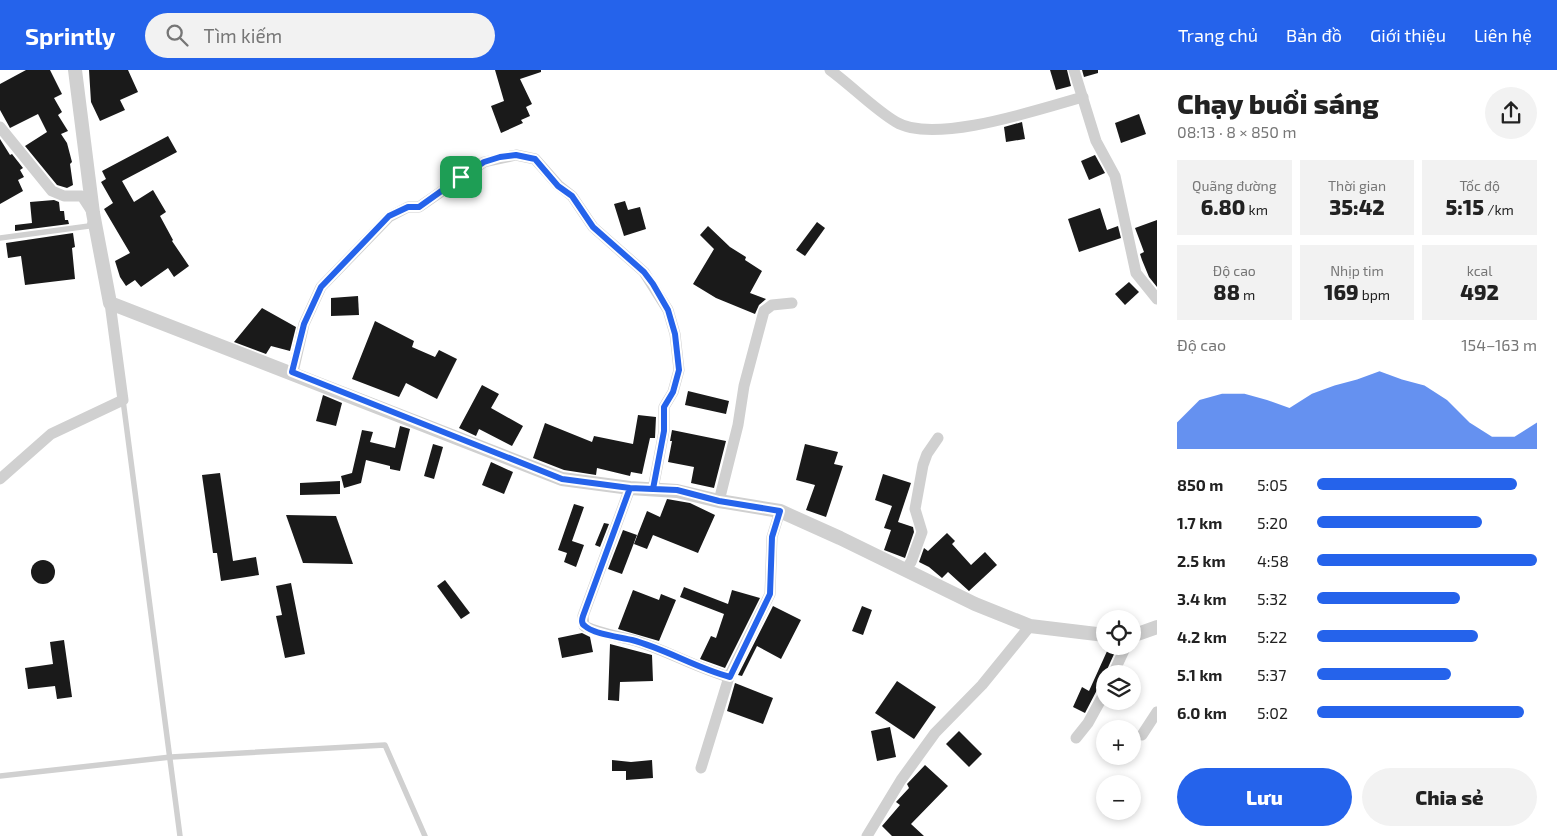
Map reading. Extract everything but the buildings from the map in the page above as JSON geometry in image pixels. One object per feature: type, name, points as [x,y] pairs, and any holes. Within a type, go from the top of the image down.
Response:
[{"type":"street","points":[[0,479],[51,434],[124,400],[110,302],[93,213],[76,70]]},
{"type":"street","points":[[830,70],[896,122],[909,128],[953,130],[1083,97]]},
{"type":"street","points":[[1074,70],[1096,141],[1115,176],[1136,273],[1157,299]]},
{"type":"street","points":[[0,127],[52,191],[64,196],[82,196],[93,213]]},
{"type":"street","points":[[292,372],[304,324],[321,287],[389,216],[408,207],[419,207],[484,162],[516,155],[535,159],[558,186],[572,196],[593,227],[644,272],[668,310],[675,334],[679,370],[673,392],[664,407],[664,431],[653,489]]},
{"type":"street","points":[[110,302],[562,479],[630,488],[677,490],[719,501],[780,511],[906,569],[975,604],[1030,626],[1096,634]]},
{"type":"street","points":[[719,501],[736,434],[744,386],[764,311],[772,304],[792,303]]},
{"type":"street","points":[[906,569],[911,562],[922,532],[915,509],[922,465],[938,438]]},
{"type":"street","points":[[630,488],[583,616],[584,626],[598,633],[637,642],[706,671],[730,677]]},
{"type":"street","points":[[702,768],[730,677],[770,594],[772,537],[780,511]]},
{"type":"street","points":[[867,836],[901,780],[935,733],[982,685],[1030,626]]},
{"type":"street","points":[[1141,633],[1157,627]]},
{"type":"street","points":[[1076,738],[1088,724],[1096,709]]},
{"type":"street","points":[[1142,735],[1157,712]]},
{"type":"lane","points":[[0,238],[89,226],[93,213]]},
{"type":"lane","points":[[124,400],[180,836]]},
{"type":"lane","points":[[0,776],[171,757],[385,744],[425,836]]},
{"type":"route","points":[[461,177],[419,207],[414,209],[408,207],[389,216],[352,252],[321,287],[310,306],[292,372],[562,479],[630,488],[653,489],[677,490],[719,501],[780,511],[772,537],[770,594],[730,677],[706,671],[637,642],[598,633],[584,626],[582,620],[630,488],[653,489],[664,431],[664,407],[673,392],[679,370],[675,334],[668,310],[644,272],[593,227],[572,196],[558,186],[535,159],[516,155],[500,157],[484,162],[461,177]]}]
